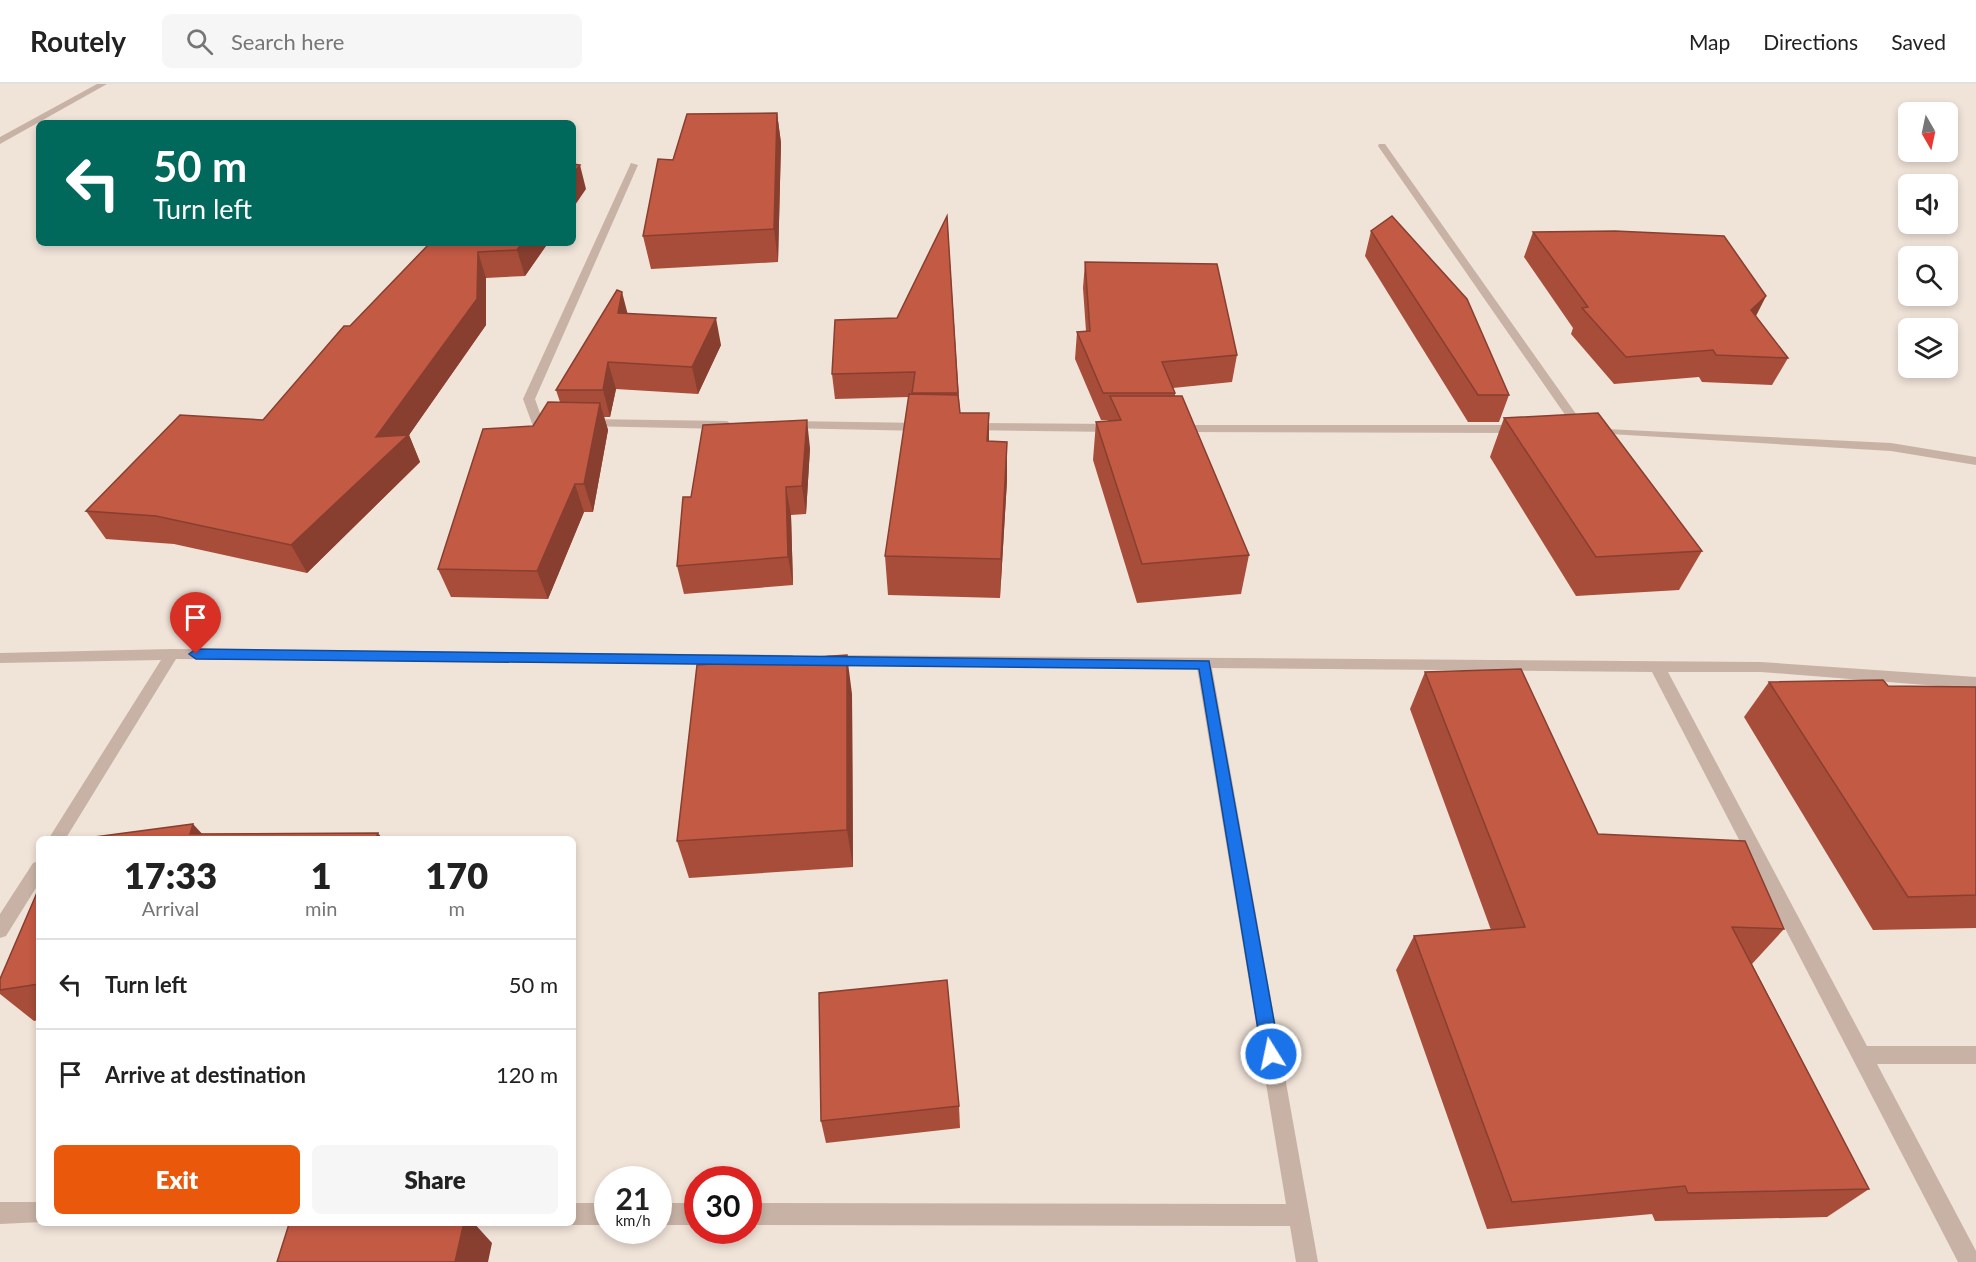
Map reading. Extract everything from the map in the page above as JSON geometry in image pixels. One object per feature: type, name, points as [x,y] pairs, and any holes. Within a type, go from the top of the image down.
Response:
[{"type":"street","points":[[38,120],[103,84]]},
{"type":"street","points":[[0,141],[36,121]]},
{"type":"street","points":[[1382,146],[1575,429],[1891,447],[1976,461]]},
{"type":"street","points":[[634,165],[529,399],[537,423],[737,425]]},
{"type":"street","points":[[772,425],[936,427]]},
{"type":"street","points":[[960,427],[1125,428]]},
{"type":"street","points":[[1161,429],[1533,429]]},
{"type":"street","points":[[58,836],[172,654]]},
{"type":"street","points":[[0,658],[172,654],[1761,667],[1976,683]]},
{"type":"street","points":[[1204,664],[1306,1262]]},
{"type":"street","points":[[1657,666],[1970,1262]]},
{"type":"street","points":[[0,930],[36,873]]},
{"type":"street","points":[[1861,1055],[1976,1054]]},
{"type":"street","points":[[0,1213],[36,1213]]},
{"type":"street","points":[[576,1214],[594,1214]]},
{"type":"street","points":[[762,1214],[1299,1215]]},
{"type":"building","points":[[777,113],[774,229],[643,236],[658,159],[673,160],[687,114]]},
{"type":"building","points":[[947,216],[958,393],[912,393],[915,372],[832,374],[835,320],[897,318]]},
{"type":"building","points":[[1392,216],[1467,299],[1509,395],[1478,395],[1371,231]]},
{"type":"building","points":[[1615,231],[1724,236],[1766,296],[1751,310],[1788,358],[1716,355],[1713,350],[1626,357],[1582,308],[1588,307],[1533,232]]},
{"type":"building","points":[[427,246],[520,246],[517,250],[478,252],[477,299],[376,437],[408,435],[291,545],[156,516],[86,511],[180,415],[263,420],[344,326],[350,326]]},
{"type":"building","points":[[1085,262],[1217,264],[1237,355],[1162,362],[1175,393],[1103,393],[1077,332],[1090,331]]},
{"type":"building","points":[[617,290],[622,292],[618,313],[716,318],[692,367],[608,362],[603,390],[556,390]]},
{"type":"building","points":[[909,394],[958,395],[960,413],[989,413],[987,441],[1007,442],[1001,559],[885,556]]},
{"type":"building","points":[[1110,396],[1182,396],[1249,555],[1142,564],[1096,422],[1121,420]]},
{"type":"building","points":[[548,402],[600,403],[584,484],[575,484],[537,571],[438,569],[483,429],[533,426]]},
{"type":"building","points":[[1598,413],[1702,551],[1596,557],[1504,418]]},
{"type":"building","points":[[807,420],[802,486],[786,487],[788,557],[677,566],[683,497],[691,497],[703,425]]},
{"type":"building","points":[[847,655],[847,830],[677,841],[697,665]]},
{"type":"building","points":[[1521,669],[1598,834],[1745,841],[1784,929],[1732,927],[1869,1189],[1688,1193],[1685,1186],[1512,1202],[1414,936],[1525,927],[1425,672]]},
{"type":"building","points":[[1883,680],[1888,686],[1976,687],[1976,895],[1908,897],[1769,682]]},
{"type":"building","points":[[193,824],[190,834],[378,833],[377,836],[102,836]]},
{"type":"building","points":[[36,895],[36,984],[0,990],[0,979]]},
{"type":"building","points":[[947,980],[959,1106],[821,1121],[819,993]]},
{"type":"building","points":[[288,1226],[463,1226],[455,1262],[277,1262]]},
{"type":"route","points":[[196,654],[1204,664],[1271,1054]]}]
